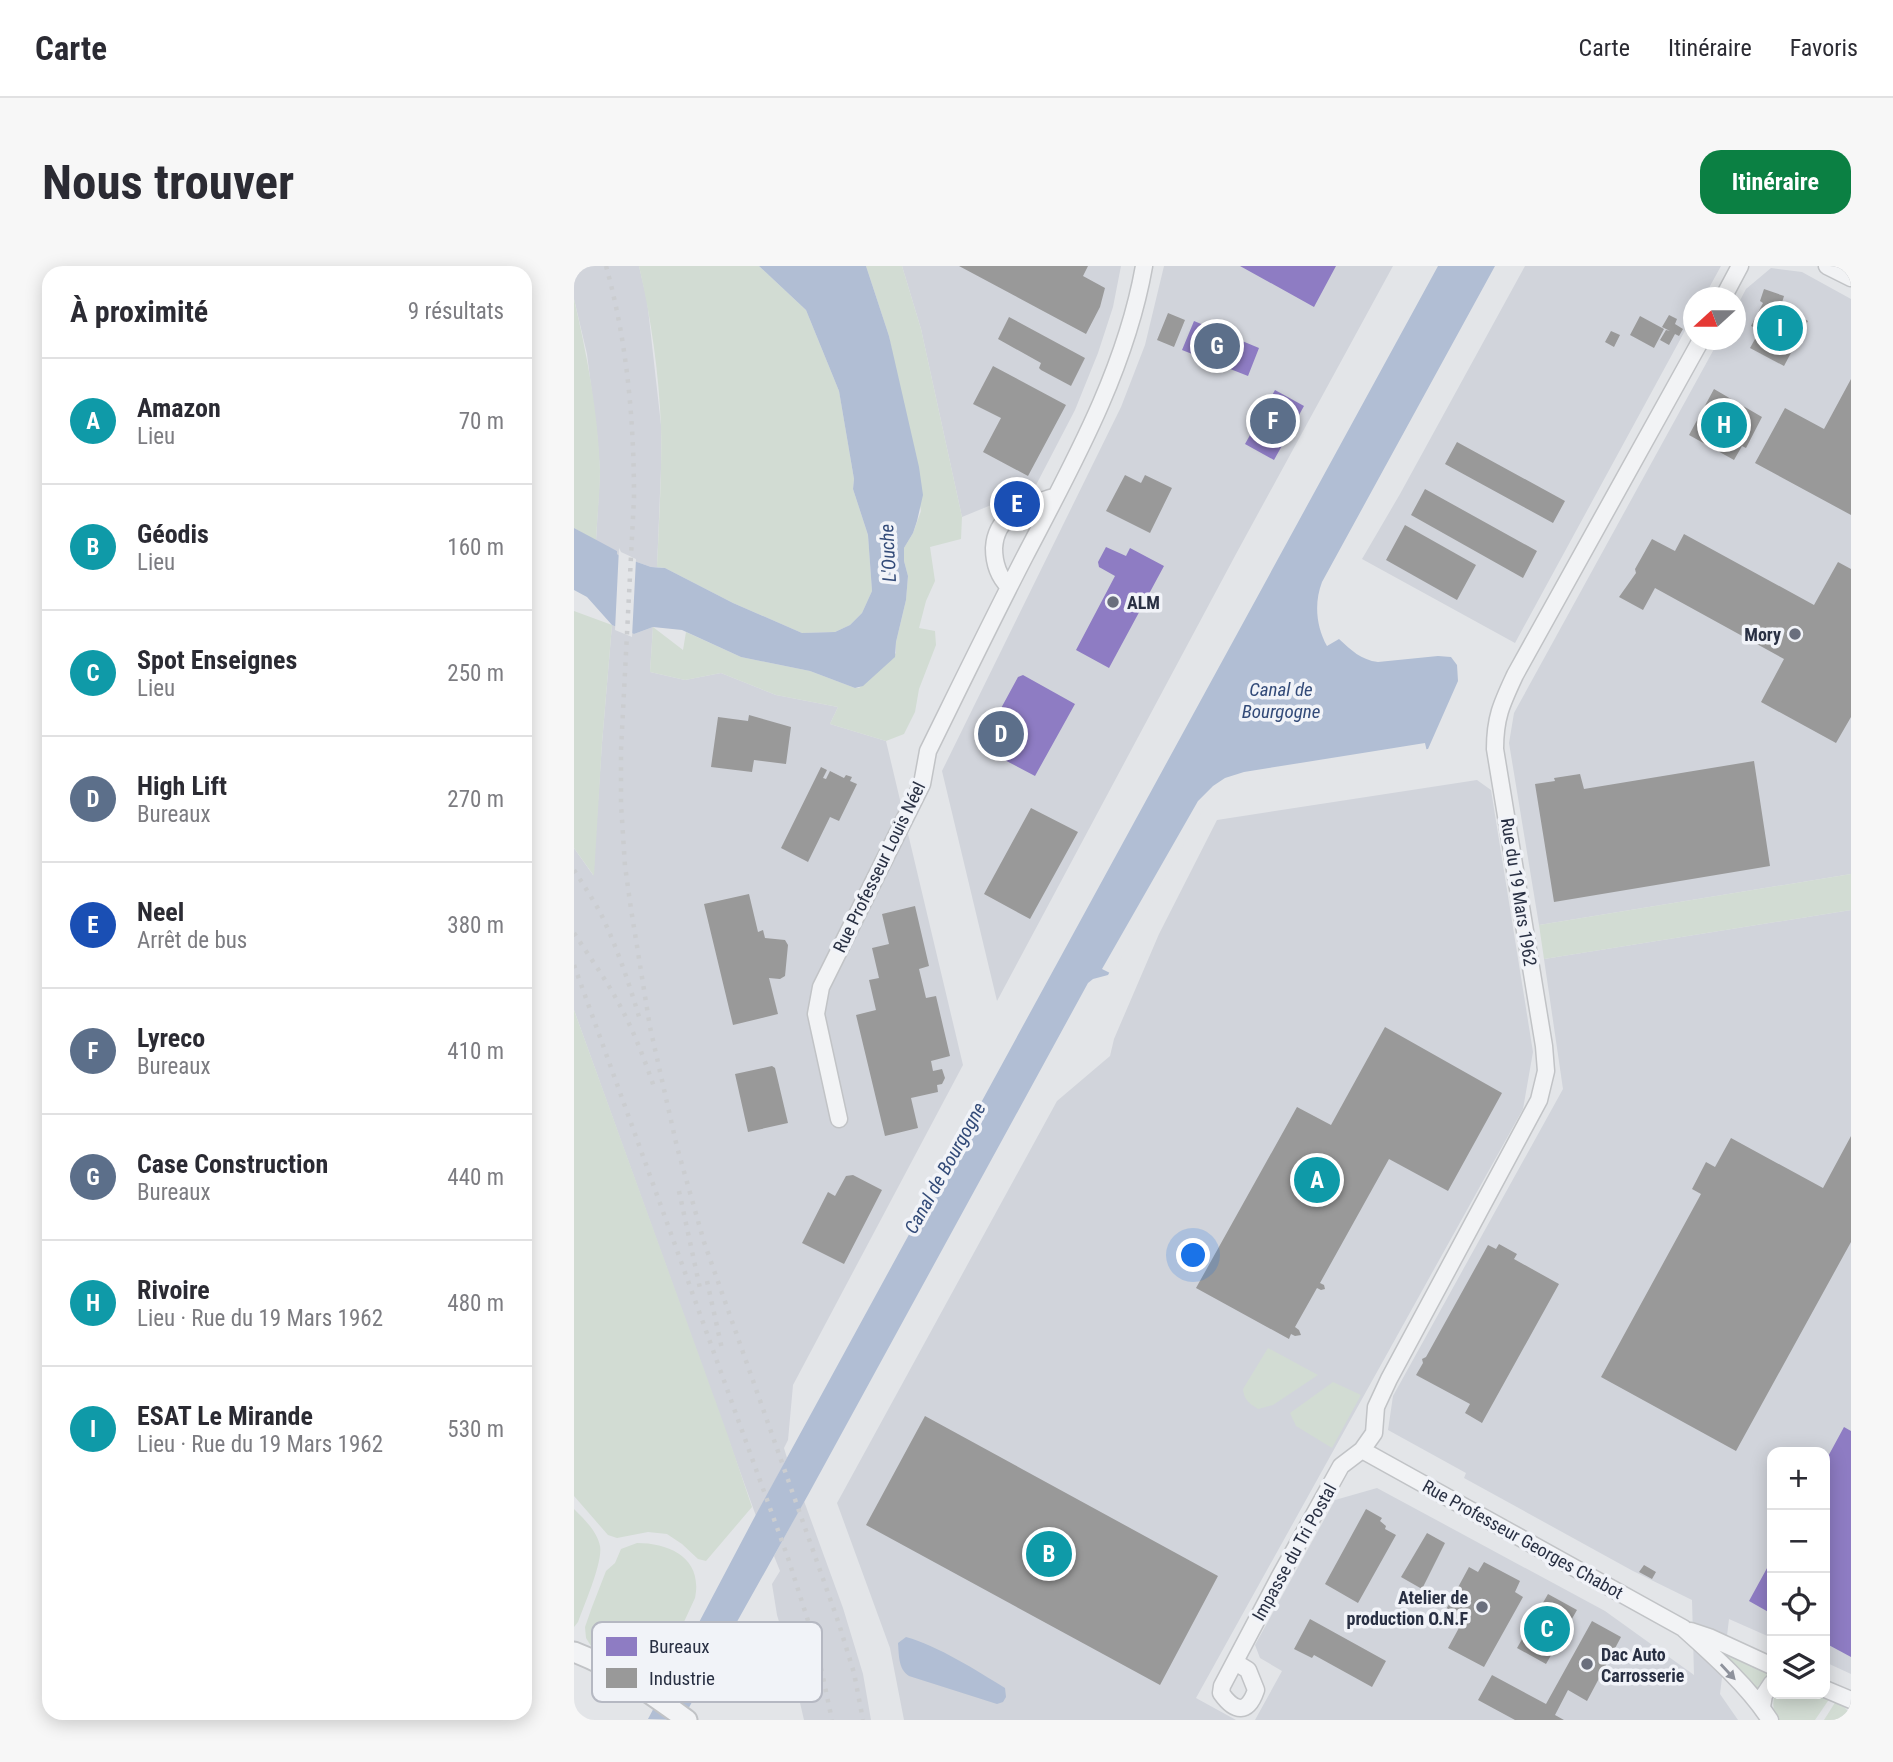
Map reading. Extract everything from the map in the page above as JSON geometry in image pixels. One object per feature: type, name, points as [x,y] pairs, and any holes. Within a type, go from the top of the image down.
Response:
[{"type":"street","name":"Rue Professeur Louis Néel","points":[[839,1119],[816,1014],[821,986],[922,783],[928,751],[1102,401],[1137,299],[1144,266]]},
{"type":"street","points":[[1729,287],[1740,266]]},
{"type":"street","points":[[1827,266],[1851,278]]},
{"type":"street","name":"Rue du 19 Mars 1962","points":[[1362,1450],[1374,1433],[1376,1407],[1389,1379],[1539,1100],[1546,1071],[1495,748],[1496,726],[1503,702],[1515,675],[1695,350]]},
{"type":"street","points":[[1009,587],[999,576],[994,554],[995,536],[1003,521],[1022,508],[1056,496]]},
{"type":"street","name":"Rue Professeur Georges Chabot","points":[[1362,1450],[1683,1628],[1767,1664]]},
{"type":"street","name":"Impasse du Tri Postal","points":[[1235,1662],[1341,1466],[1362,1450]]},
{"type":"street","name":"Rue Professeur Georges Chabot","points":[[1683,1628],[1766,1714]]},
{"type":"street","points":[[574,1651],[592,1658]]},
{"type":"street","name":"Rue Professeur Georges Chabot","points":[[1766,1714],[1764,1695],[1767,1690]]},
{"type":"street","points":[[1830,1691],[1850,1701]]},
{"type":"street","points":[[662,1702],[687,1720]]},
{"type":"shaded area","points":[[574,266],[639,266],[647,300],[661,425],[657,567],[620,556],[617,551],[596,541],[600,472],[597,434],[587,354],[574,299]]},
{"type":"shaded area","points":[[639,266],[759,266],[806,310],[839,391],[854,479],[853,489],[868,535],[872,591],[862,613],[850,625],[835,632],[802,633],[733,603],[665,568],[657,567],[660,407],[654,346]]},
{"type":"shaded area","points":[[866,266],[902,266],[921,329],[962,517],[961,539],[930,547],[935,581],[919,628],[935,631],[936,645],[919,689],[915,712],[904,734],[886,741],[830,724],[838,707],[776,695],[721,673],[685,680],[650,672],[653,627],[683,650],[686,632],[741,657],[810,671],[855,688],[859,688],[896,653],[908,576],[904,548],[921,511],[889,336]]},
{"type":"shaded area","points":[[902,266],[1121,266],[1113,307],[1098,353],[1075,410],[1035,487],[962,517],[921,329]]},
{"type":"shaded area","points":[[1164,266],[1393,266],[997,1001],[942,771],[1121,407],[1145,345]]},
{"type":"shaded area","points":[[1525,266],[1721,266],[1709,287],[1683,287],[1683,334],[1515,643],[1362,559]]},
{"type":"shaded area","points":[[1771,268],[1802,272],[1851,299],[1851,874],[1539,925],[1509,743],[1514,713],[1714,350],[1746,350],[1746,289]]},
{"type":"shaded area","points":[[574,299],[597,427],[600,470],[596,541],[574,528]]},
{"type":"shaded area","points":[[574,611],[612,625],[594,876],[574,848]]},
{"type":"shaded area","points":[[612,625],[634,634],[653,627],[650,672],[685,680],[721,673],[776,695],[838,707],[830,724],[886,741],[963,1065],[793,1385],[788,1440],[784,1448],[787,1458],[756,1516],[574,1010],[574,848],[593,875]]},
{"type":"shaded area","points":[[1477,780],[1491,790],[1533,1052],[1523,1109],[1196,1698],[1236,1720],[904,1720],[890,1648],[837,1503],[1057,1101],[1110,1056],[1114,1039],[1159,934],[1217,820]]},
{"type":"shaded area","points":[[1851,874],[1851,910],[1544,959],[1539,925]]},
{"type":"shaded area","points":[[1851,910],[1851,1674],[1830,1664],[1830,1447],[1767,1447],[1767,1636],[1729,1619],[1720,1694],[1738,1720],[1255,1720],[1282,1671],[1260,1658],[1255,1645],[1335,1500],[1377,1488],[1605,1611],[1694,1675],[1692,1600],[1633,1571],[1464,1478],[1466,1473],[1388,1430],[1393,1396],[1563,1089],[1544,959]]},
{"type":"shaded area","points":[[574,1010],[752,1507],[706,1561],[698,1559],[667,1534],[648,1532],[617,1538],[608,1535],[574,1496]]},
{"type":"shaded area","points":[[1268,1348],[1318,1375],[1273,1405],[1258,1409],[1244,1396],[1243,1389]]},
{"type":"shaded area","points":[[1333,1382],[1361,1395],[1332,1448],[1296,1426],[1290,1413]]},
{"type":"shaded area","points":[[804,1501],[843,1608],[863,1674],[871,1720],[804,1720],[800,1702],[822,1702],[822,1622],[779,1622],[772,1584],[780,1571],[774,1556]]},
{"type":"shaded area","points":[[574,1509],[596,1535],[600,1553],[592,1584],[574,1627]]},
{"type":"shaded area","points":[[637,1543],[650,1544],[662,1546],[682,1556],[694,1573],[695,1598],[684,1622],[592,1622],[592,1647],[586,1638],[585,1627],[606,1571],[615,1563],[621,1549]]},
{"type":"shaded area","points":[[1717,1648],[1767,1671],[1767,1677],[1759,1685],[1757,1692]]},
{"type":"shaded area","points":[[1829,1699],[1815,1720],[1778,1720],[1774,1701]]},
{"type":"shaded area","points":[[1836,1701],[1848,1711],[1851,1720],[1824,1720]]},
{"type":"water","name":"L'Ouche","points":[[759,266],[866,266],[889,336],[919,467],[923,495],[913,533],[904,548],[908,576],[895,657],[863,686],[855,688],[810,671],[741,657],[682,630],[653,627],[634,634],[612,625],[587,597],[574,590],[574,528],[617,551],[620,556],[651,567],[665,568],[733,603],[802,633],[835,632],[850,625],[862,613],[872,591],[868,535],[853,489],[854,479],[839,391],[806,310]]},
{"type":"water","name":"Canal de Bourgogne","points":[[1438,266],[1495,266],[1319,590],[1317,614],[1320,631],[1327,646],[1339,639],[1361,657],[1372,661],[1438,656],[1451,657],[1457,665],[1458,681],[1428,749],[1245,777],[1228,783],[1202,804],[1108,975],[1088,983],[737,1622],[699,1622]]},
{"type":"water","points":[[906,1637],[944,1652],[1005,1688],[1006,1697],[1003,1702],[997,1704],[909,1676],[901,1665],[898,1643]]},
{"type":"water","name":"Canal de Bourgogne","points":[[657,1702],[692,1702],[682,1720],[648,1719]]},
{"type":"pier","points":[[619,548],[621,552],[636,559],[632,637],[615,630]]},
{"type":"pier","points":[[1425,743],[1427,752],[1246,781],[1218,793],[1205,806],[1112,974],[1102,969],[1198,801],[1213,786],[1225,778],[1244,772]]},
{"type":"building: Bureaux","points":[[1240,266],[1336,266],[1314,307]]},
{"type":"building: Bureaux","points":[[1194,321],[1259,348],[1248,376],[1182,350]]},
{"type":"building: Bureaux","points":[[1275,390],[1304,406],[1274,460],[1245,444]]},
{"type":"building: Bureaux","points":[[1106,547],[1126,556],[1130,548],[1164,566],[1109,668],[1076,650],[1115,576],[1099,567],[1098,562]]},
{"type":"building: Bureaux","points":[[1023,675],[1075,704],[1035,776],[980,747],[1018,677]]},
{"type":"building: Bureaux","points":[[1844,1427],[1851,1431],[1851,1657],[1830,1646],[1830,1453]]},
{"type":"building: Bureaux","points":[[1767,1568],[1767,1611],[1749,1601]]},
{"type":"building: Industrie","points":[[959,266],[1088,266],[1083,276],[1105,288],[1100,307],[1086,334]]},
{"type":"building: Industrie","points":[[1764,289],[1784,296],[1781,306],[1808,321],[1784,366],[1750,348],[1760,330],[1751,326],[1763,303],[1760,301]]},
{"type":"building: Industrie","points":[[1168,313],[1185,320],[1174,347],[1157,340]]},
{"type":"building: Industrie","points":[[1669,315],[1677,319],[1675,324],[1683,329],[1679,336],[1675,334],[1669,345],[1660,340],[1666,330],[1670,331],[1662,327]]},
{"type":"building: Industrie","points":[[1640,316],[1664,329],[1654,348],[1630,335]]},
{"type":"building: Industrie","points":[[1009,317],[1085,358],[1071,386],[1041,370],[1041,363],[998,339]]},
{"type":"building: Industrie","points":[[1611,331],[1620,335],[1614,347],[1605,342]]},
{"type":"building: Industrie","points":[[993,366],[1066,405],[1028,476],[983,452],[1001,418],[973,404]]},
{"type":"building: Industrie","points":[[1851,379],[1851,515],[1755,463],[1785,408],[1824,429]]},
{"type":"building: Industrie","points":[[1714,389],[1762,417],[1746,448],[1742,446],[1734,460],[1689,435]]},
{"type":"building: Industrie","points":[[1457,442],[1565,501],[1553,523],[1445,464]]},
{"type":"building: Industrie","points":[[1125,475],[1141,483],[1145,475],[1172,488],[1150,533],[1106,511]]},
{"type":"building: Industrie","points":[[1425,489],[1537,551],[1523,578],[1411,515]]},
{"type":"building: Industrie","points":[[1405,525],[1476,565],[1457,600],[1386,560]]},
{"type":"building: Industrie","name":"Mory","points":[[1684,534],[1814,605],[1838,562],[1851,569],[1851,717],[1836,743],[1761,702],[1784,659],[1655,588],[1643,610],[1619,597],[1636,573],[1635,569],[1652,539],[1675,551]]},
{"type":"building: Industrie","points":[[749,715],[791,727],[786,764],[754,760],[752,772],[711,767],[718,717],[748,721]]},
{"type":"building: Industrie","points":[[1754,761],[1770,866],[1554,902],[1535,784],[1580,774],[1584,789]]},
{"type":"building: Industrie","points":[[821,767],[827,770],[823,778],[826,779],[830,771],[844,778],[846,775],[852,777],[850,781],[857,784],[839,821],[830,817],[808,862],[781,848]]},
{"type":"building: Industrie","points":[[1031,808],[1078,832],[1030,919],[984,894]]},
{"type":"building: Industrie","points":[[749,894],[758,932],[763,930],[765,938],[785,940],[788,945],[785,976],[780,979],[769,978],[778,1014],[733,1025],[704,904]]},
{"type":"building: Industrie","points":[[915,906],[929,966],[919,969],[926,998],[936,996],[950,1056],[931,1061],[933,1071],[942,1069],[945,1078],[942,1084],[937,1085],[938,1092],[911,1098],[918,1128],[885,1136],[856,1015],[876,1010],[869,980],[879,978],[872,948],[889,944],[882,914]]},
{"type":"building: Industrie","points":[[1385,1027],[1502,1093],[1448,1191],[1389,1159],[1320,1283],[1325,1289],[1317,1288],[1295,1327],[1301,1335],[1291,1334],[1289,1339],[1196,1288],[1297,1107],[1331,1125]]},
{"type":"building: Industrie","points":[[772,1066],[775,1068],[788,1123],[748,1132],[735,1074]]},
{"type":"building: Industrie","points":[[1851,1136],[1851,1242],[1736,1451],[1601,1377],[1701,1194],[1692,1189],[1706,1162],[1715,1167],[1731,1138],[1823,1188]]},
{"type":"building: Industrie","points":[[853,1175],[882,1190],[844,1264],[802,1243],[828,1192],[835,1196],[846,1176]]},
{"type":"building: Industrie","points":[[1499,1244],[1517,1254],[1514,1259],[1559,1284],[1482,1423],[1465,1413],[1470,1404],[1416,1375],[1423,1363],[1422,1359],[1426,1357],[1488,1245],[1496,1249]]},
{"type":"building: Industrie","points":[[925,1416],[1218,1576],[1160,1685],[866,1525]]},
{"type":"building: Industrie","points":[[1366,1509],[1382,1518],[1380,1521],[1386,1526],[1385,1529],[1396,1535],[1358,1603],[1325,1584]]},
{"type":"building: Industrie","points":[[1427,1533],[1445,1543],[1422,1589],[1401,1577]]},
{"type":"building: Industrie","name":"Atelier de production O.N.F","points":[[1484,1562],[1520,1581],[1515,1592],[1523,1597],[1484,1667],[1448,1648],[1460,1626],[1442,1617],[1469,1567],[1478,1572]]},
{"type":"building: Industrie","points":[[1644,1565],[1656,1572],[1652,1579],[1639,1572]]},
{"type":"building: Industrie","points":[[1548,1594],[1577,1610],[1546,1664],[1517,1648]]},
{"type":"building: Industrie","points":[[1310,1619],[1386,1661],[1372,1687],[1314,1655],[1312,1658],[1294,1649]]},
{"type":"building: Industrie","name":"Dac Auto Carrosserie","points":[[1592,1621],[1621,1637],[1587,1701],[1568,1690],[1555,1715],[1564,1720],[1515,1720],[1478,1700],[1492,1675],[1546,1704]]},
{"type":"railway","points":[[606,266],[624,352],[633,439],[634,498],[621,750],[621,804],[625,866],[650,1027],[677,1147],[704,1242],[839,1624],[854,1673],[863,1720]]},
{"type":"railway","points":[[574,870],[606,925],[640,1020]]},
{"type":"railway","points":[[574,933],[623,1012],[654,1087]]},
{"type":"railway","points":[[574,965],[788,1558],[808,1622]]},
{"type":"railway","points":[[679,1191],[701,1293]]},
{"type":"railway","points":[[707,1281],[722,1349]]},
{"type":"railway","points":[[822,1673],[832,1720]]},
{"type":"place","name":"ESAT Le Mirande","points":[[1780,328]]},
{"type":"place","name":"Case Construction","points":[[1217,346]]},
{"type":"place","name":"Lyreco","points":[[1273,421]]},
{"type":"place","name":"Rivoire","points":[[1724,425]]},
{"type":"place","name":"Neel","points":[[1017,504]]},
{"type":"place","name":"ALM","points":[[1113,602]]},
{"type":"place","name":"Mory","points":[[1795,634]]},
{"type":"place","name":"High Lift","points":[[1001,734]]},
{"type":"place","name":"Amazon","points":[[1317,1180]]},
{"type":"place","name":"Géodis","points":[[1049,1554]]},
{"type":"place","name":"Atelier de production O.N.F","points":[[1482,1607]]},
{"type":"place","name":"Spot Enseignes","points":[[1547,1629]]},
{"type":"place","name":"Dac Auto Carrosserie","points":[[1587,1664]]}]
